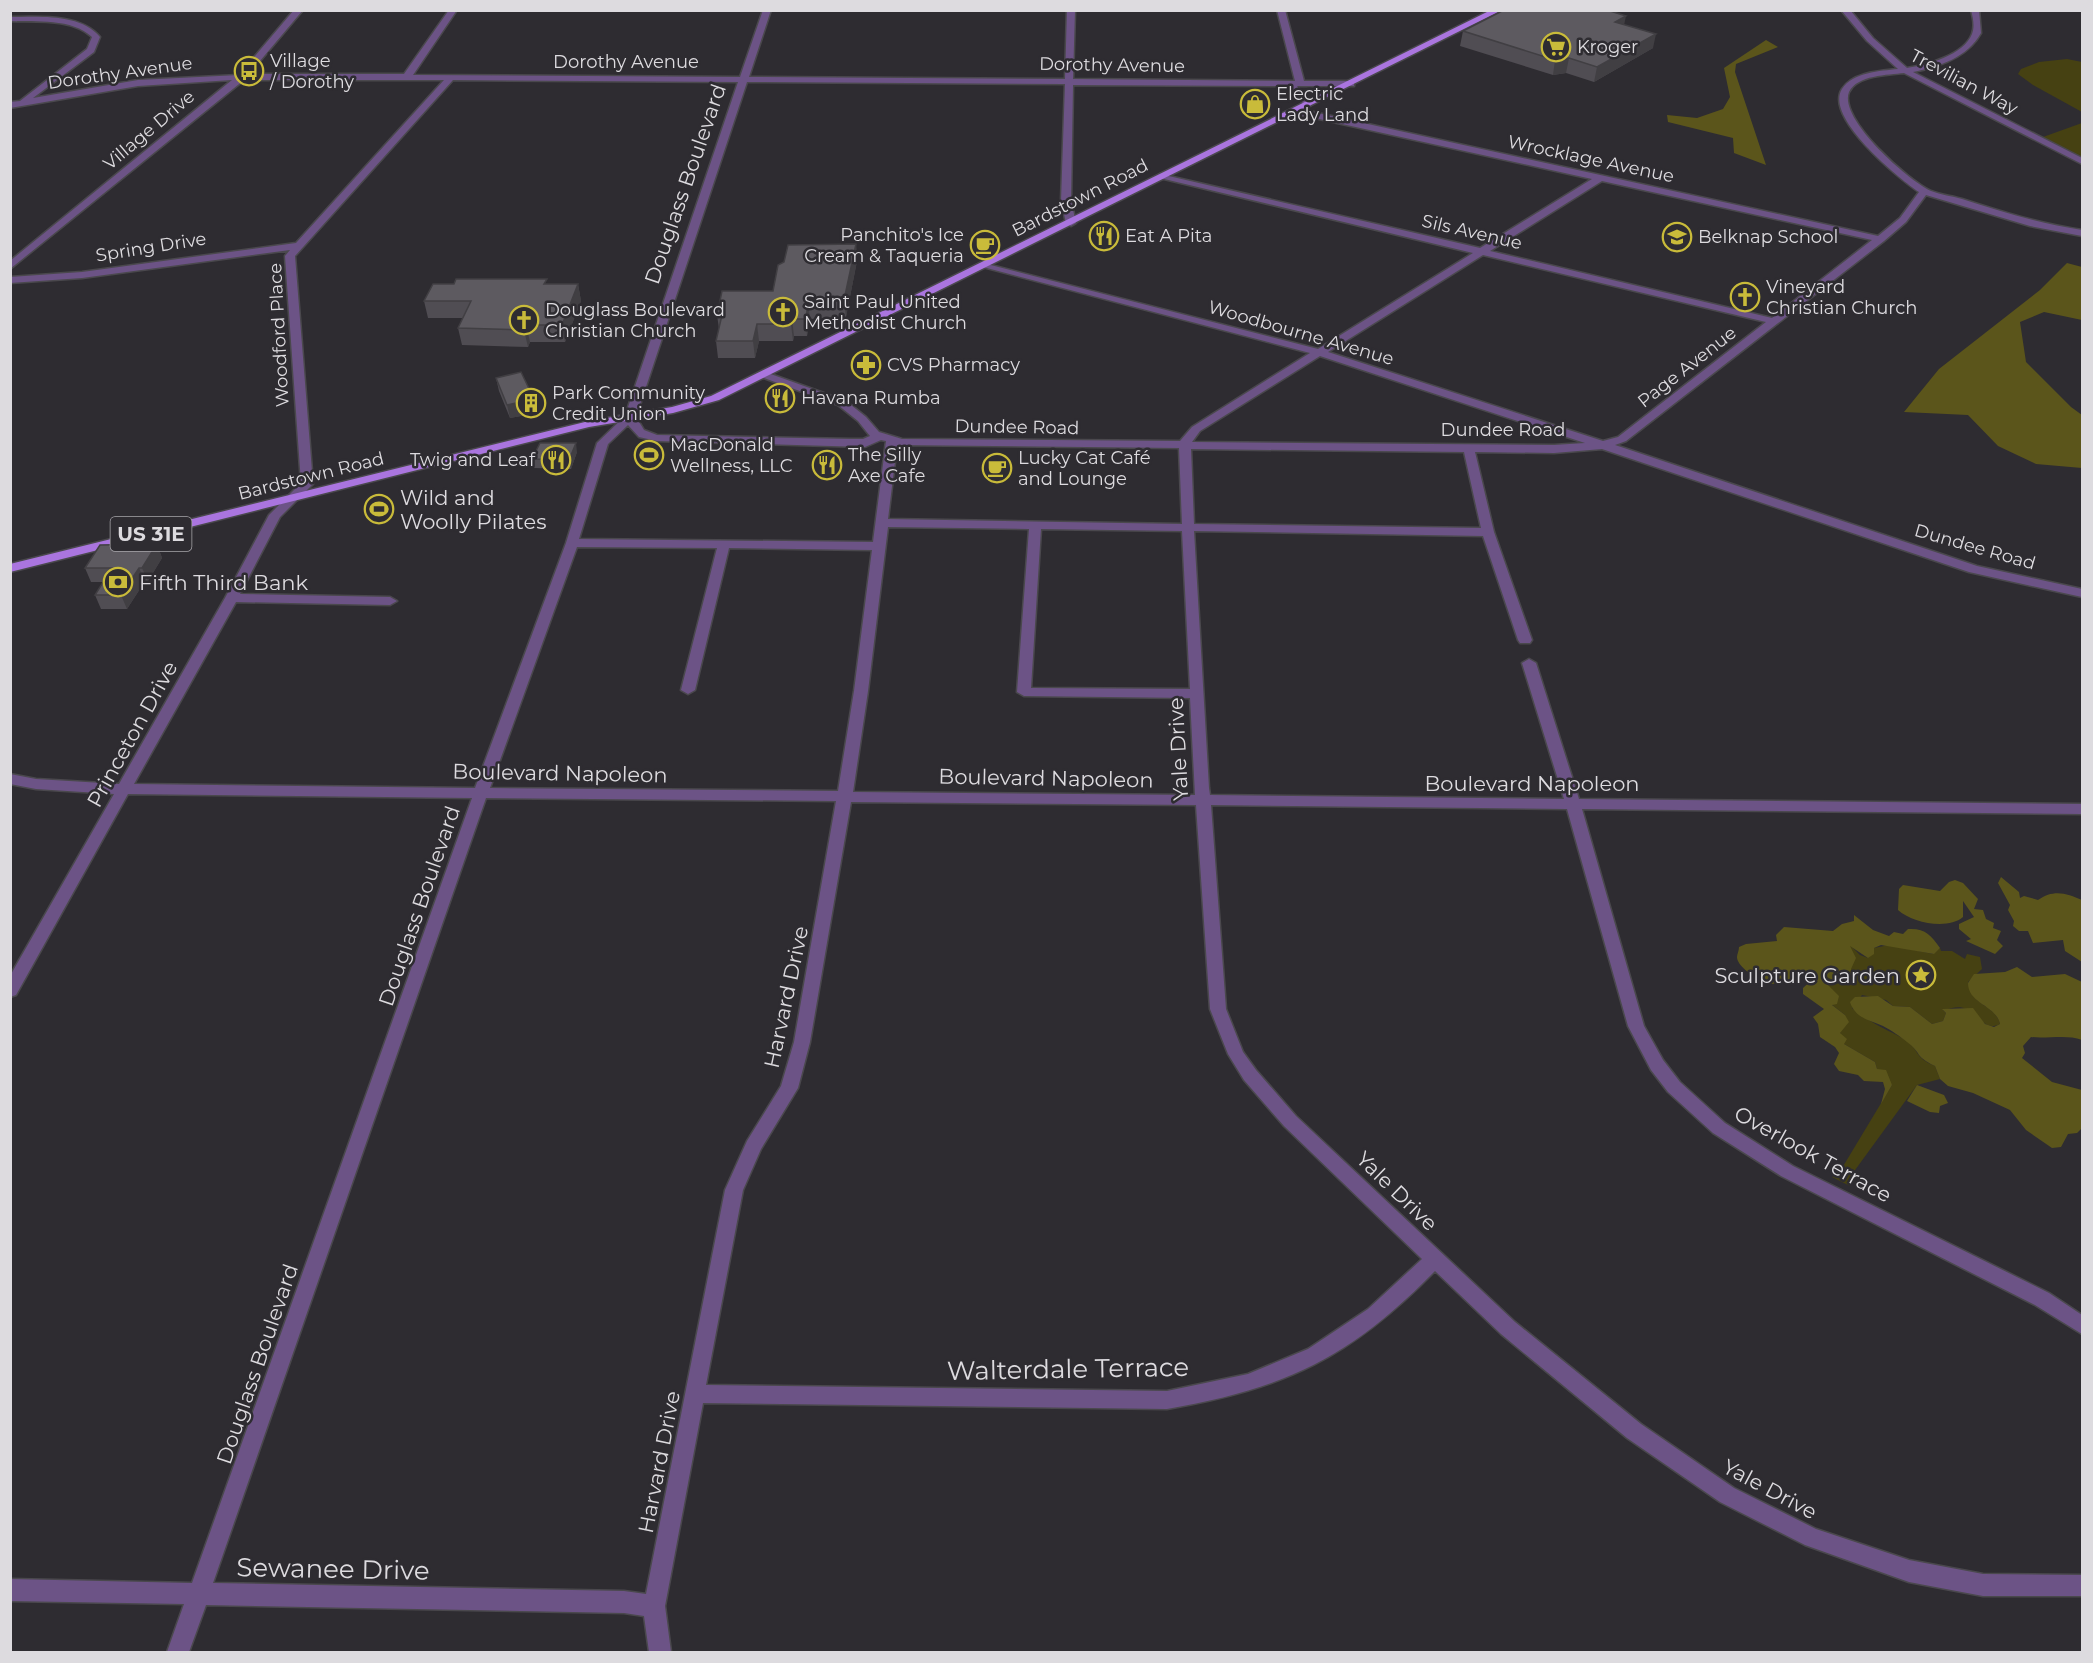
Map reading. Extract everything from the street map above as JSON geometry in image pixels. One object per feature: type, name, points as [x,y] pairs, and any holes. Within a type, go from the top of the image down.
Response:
[{"type":"main road","name":"Bardstown Road","points":[[10,568],[292,500],[589,424],[673,410],[715,398],[1498,10]]},
{"type":"street","name":"Village Drive","points":[[10,266],[243,76],[299,10]]},
{"type":"street","points":[[407,77],[453,10]]},
{"type":"street","name":"Douglass Boulevard","points":[[178,1653],[481,793],[572,543],[603,443],[630,417],[767,10]]},
{"type":"street","points":[[1071,10],[1071,81],[1066,201],[1071,223]]},
{"type":"street","points":[[1281,10],[1295,83],[1307,105]]},
{"type":"street","name":"Trevilian Way","points":[[1845,10],[1865,37],[1904,70],[1960,102],[2082,161]]},
{"type":"street","points":[[1975,10],[1978,27],[1969,44],[1925,67],[1882,73],[1854,83],[1845,93],[1843,103],[1852,122],[1862,137],[1924,191],[2019,222],[2082,233]]},
{"type":"street","points":[[10,19],[72,24],[89,29],[96,36],[91,50],[10,110]]},
{"type":"street","name":"Dorothy Avenue","points":[[15,105],[138,83],[243,76],[1351,84]]},
{"type":"street","name":"Woodford Place","points":[[292,500],[307,484],[290,256],[450,78]]},
{"type":"street","name":"Wrocklage Avenue","points":[[1295,111],[1880,238]]},
{"type":"street","name":"Sils Avenue","points":[[1163,176],[1773,321]]},
{"type":"street","points":[[1184,447],[1187,438],[1196,429],[1600,178]]},
{"type":"street","name":"Page Avenue","points":[[1603,445],[1622,439],[1903,220],[1924,191]]},
{"type":"street","name":"Spring Drive","points":[[10,280],[78,275],[218,254],[297,246]]},
{"type":"street","name":"Woodbourne Avenue","points":[[987,264],[1321,353],[1603,445]]},
{"type":"street","points":[[765,375],[842,403],[891,440]]},
{"type":"street","name":"Dundee Road","points":[[630,417],[635,430],[644,436],[657,438],[852,443],[891,440],[1184,447],[1554,449],[1603,445],[1974,569],[2082,593]]},
{"type":"street","name":"Harvard Drive","points":[[660,1653],[654,1606],[734,1190],[753,1146],[789,1088],[802,1042],[825,920],[880,546],[891,440]]},
{"type":"street","name":"Yale Drive","points":[[1184,447],[1203,801],[1218,1009],[1236,1053],[1250,1075],[1290,1121],[1508,1328],[1625,1424],[1727,1495],[1812,1538],[1909,1570],[1983,1585],[2082,1586]]},
{"type":"street","points":[[1469,449],[1488,532],[1525,640]]},
{"type":"street","name":"Princeton Drive","points":[[10,990],[232,598],[275,515],[292,500]]},
{"type":"street","points":[[883,523],[1488,532]]},
{"type":"street","points":[[1035,525],[1024,692],[1197,694]]},
{"type":"street","points":[[572,543],[880,546]]},
{"type":"street","points":[[688,690],[724,544]]},
{"type":"street","points":[[232,598],[390,601]]},
{"type":"street","name":"Overlook Terrace","points":[[1529,663],[1573,804],[1636,1026],[1657,1065],[1674,1087],[1719,1128],[1769,1160],[1830,1194],[2042,1299],[2082,1325]]},
{"type":"street","name":"Boulevard Napoleon","points":[[10,779],[65,788],[125,789],[2082,809]]},
{"type":"street","name":"Walterdale Terrace","points":[[695,1394],[1167,1400],[1216,1393],[1291,1369],[1324,1352],[1349,1336],[1392,1301],[1435,1258]]},
{"type":"street","name":"Sewanee Drive","points":[[10,1590],[624,1602],[654,1606]]},
{"type":"shaded area","points":[[1766,40],[1778,47],[1736,64],[1735,72],[1766,165],[1734,153],[1733,138],[1668,122],[1667,115],[1697,118],[1723,109],[1730,97],[1724,68]]},
{"type":"shaded area","points":[[2067,59],[2082,62],[2082,112],[2033,85],[2018,74],[2021,69],[2039,62]]},
{"type":"shaded area","points":[[2082,123],[2082,157],[2043,137]]},
{"type":"shaded area","points":[[2067,263],[2082,267],[2082,320],[2044,312],[2020,322],[2026,362],[2082,415],[2082,468],[2036,464],[1998,446],[1968,415],[1904,412],[1939,369],[2040,290]]},
{"type":"shaded area","points":[[2001,877],[2019,892],[2020,898],[2024,896],[2038,900],[2049,894],[2060,893],[2082,900],[2082,962],[2065,951],[2063,940],[2033,943],[2028,931],[2019,931],[2013,926],[2014,921],[2008,910],[2010,905],[1998,883]]},
{"type":"shaded area","points":[[1955,880],[1963,883],[1978,899],[1974,909],[1983,910],[1986,919],[1994,923],[1993,928],[2001,931],[1997,940],[2003,946],[1995,954],[1966,941],[1971,939],[1959,929],[1959,924],[1974,917],[1963,901],[1963,917],[1948,923],[1921,921],[1904,915],[1898,910],[1899,889],[1903,885],[1940,891],[1949,882]]},
{"type":"shaded area","points":[[1854,915],[1873,930],[1889,936],[1894,932],[1903,934],[1908,929],[1923,931],[1940,948],[1934,954],[1881,945],[1874,948],[1874,954],[1868,958],[1850,946],[1856,958],[1851,969],[1852,976],[1844,977],[1839,983],[1825,976],[1825,982],[1839,996],[1837,1004],[1832,1005],[1845,1015],[1849,1022],[1840,1033],[1847,1039],[1844,1044],[1875,1062],[1877,1069],[1886,1070],[1892,1085],[1881,1104],[1885,1089],[1883,1082],[1864,1081],[1858,1075],[1839,1071],[1834,1064],[1839,1053],[1835,1047],[1820,1037],[1818,1024],[1813,1017],[1824,1009],[1803,994],[1803,988],[1816,976],[1809,972],[1789,982],[1772,984],[1755,981],[1739,963],[1737,957],[1739,947],[1746,944],[1777,941],[1776,935],[1784,927],[1833,931],[1842,924],[1854,921]]},
{"type":"shaded area","points":[[1849,944],[1860,955],[1868,958],[1874,948],[1889,945],[1933,954],[1940,948],[1941,951],[1952,951],[1965,959],[1967,954],[1980,957],[1982,969],[1968,982],[1974,997],[1994,1013],[2000,1024],[1990,1026],[1971,1011],[1957,1007],[1943,1010],[1946,1013],[1943,1021],[1932,1024],[1910,1007],[1893,1006],[1886,1000],[1862,995],[1852,1008],[1909,1043],[1923,1059],[1935,1066],[1940,1079],[1917,1085],[1850,1177],[1850,1186],[1832,1177],[1839,1173],[1892,1085],[1877,1069],[1875,1062],[1844,1044],[1840,1033],[1845,1015],[1831,1004],[1825,975],[1844,977],[1851,962]]},
{"type":"shaded area","points":[[2017,967],[2032,977],[2065,974],[2082,982],[2082,1040],[2070,1037],[2031,1037],[2023,1046],[2025,1053],[2022,1058],[2052,1082],[2082,1090],[2082,1128],[2077,1133],[2068,1134],[2061,1147],[2052,1148],[2026,1130],[2010,1110],[1973,1093],[1948,1086],[1940,1079],[1935,1066],[1924,1060],[1912,1046],[1889,1029],[1859,1015],[1850,1002],[1855,997],[1878,996],[1893,1006],[1910,1007],[1932,1024],[1943,1021],[1946,1013],[1942,1009],[1973,1008],[1985,1024],[1994,1027],[2000,1024],[1997,1018],[1972,996],[1968,983],[1974,974],[2005,972]]},
{"type":"shaded area","points":[[1917,1085],[1944,1095],[1948,1103],[1940,1106],[1939,1113],[1930,1112],[1907,1101]]},
{"type":"building","name":"Kroger","points":[[1504,10],[1607,10],[1626,16],[1615,22],[1656,34],[1597,67],[1569,58],[1555,60],[1463,31]]},
{"type":"building","points":[[856,244],[844,300],[808,302],[806,319],[792,319],[791,324],[757,324],[753,341],[716,341],[722,315],[717,315],[722,291],[773,291],[778,265],[784,262],[788,245]]},
{"type":"building","points":[[456,279],[547,279],[544,284],[578,284],[562,325],[526,325],[524,330],[458,328],[471,301],[424,301],[433,284],[454,284]]},
{"type":"building","points":[[521,372],[534,399],[507,405],[496,378]]},
{"type":"building","points":[[540,443],[576,443],[569,460],[532,459]]},
{"type":"building","points":[[157,544],[121,595],[95,595],[112,568],[85,568],[100,545]]},
{"type":"place","name":"Kroger","points":[[1556,47]]},
{"type":"place","name":"Village / Dorothy","points":[[249,71]]},
{"type":"place","name":"Electric Lady Land","points":[[1255,104]]},
{"type":"place","name":"Eat A Pita","points":[[1104,236]]},
{"type":"place","name":"Belknap School","points":[[1677,237]]},
{"type":"place","name":"Panchito's Ice Cream & Taqueria","points":[[985,245]]},
{"type":"place","name":"Vineyard Christian Church","points":[[1745,297]]},
{"type":"place","name":"Saint Paul United Methodist Church","points":[[783,312]]},
{"type":"place","name":"Douglass Boulevard Christian Church","points":[[524,320]]},
{"type":"place","name":"CVS Pharmacy","points":[[866,365]]},
{"type":"place","name":"Havana Rumba","points":[[780,398]]},
{"type":"place","name":"Park Community Credit Union","points":[[531,403]]},
{"type":"place","name":"MacDonald Wellness, LLC","points":[[649,455]]},
{"type":"place","name":"Twig and Leaf","points":[[556,460]]},
{"type":"place","name":"The Silly Axe Cafe","points":[[827,465]]},
{"type":"place","name":"Lucky Cat Café and Lounge","points":[[997,468]]},
{"type":"place","name":"Wild and Woolly Pilates","points":[[379,509]]},
{"type":"place","name":"Fifth Third Bank","points":[[118,582]]},
{"type":"place","name":"Sculpture Garden","points":[[1921,975]]}]
